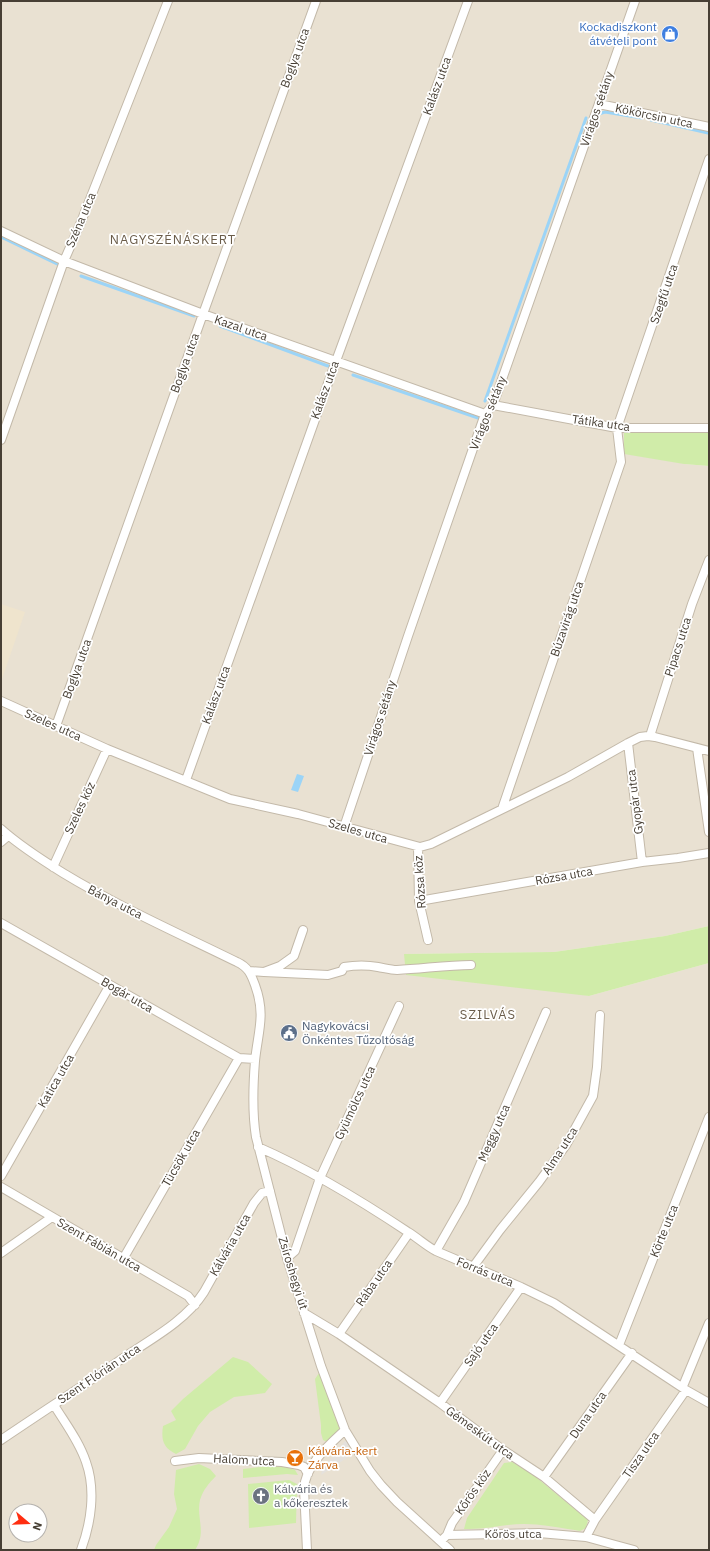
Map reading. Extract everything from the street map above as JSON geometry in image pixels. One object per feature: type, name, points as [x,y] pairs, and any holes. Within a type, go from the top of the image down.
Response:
[{"type":"street","name":"Széna utca","points":[[1,440],[64,261],[81,222],[168,1]]},
{"type":"street","name":"Boglya utca","points":[[56,726],[202,314],[316,1]]},
{"type":"street","name":"Kalász utca","points":[[186,780],[336,361],[468,1]]},
{"type":"street","name":"Virágos sétány","points":[[344,827],[485,414],[493,405],[635,1]]},
{"type":"street","name":"Kökörcsin utca","points":[[599,104],[709,127]]},
{"type":"street","name":"Szegfű utca","points":[[617,428],[709,159]]},
{"type":"street","name":"Kazal utca","points":[[1,231],[64,261],[202,314],[485,414]]},
{"type":"street","name":"Tátika utca","points":[[493,405],[617,428],[709,428]]},
{"type":"street","name":"Búzavirág utca","points":[[502,809],[621,462],[617,428]]},
{"type":"street","name":"Pipacs utca","points":[[650,736],[692,604],[709,560]]},
{"type":"street","name":"Szeles utca","points":[[1,701],[107,749],[232,799],[285,811],[418,847]]},
{"type":"street","points":[[418,847],[430,844],[568,777],[628,742],[640,737],[650,736],[709,751]]},
{"type":"street","name":"Gyopár utca","points":[[628,742],[642,862]]},
{"type":"street","points":[[697,748],[709,832]]},
{"type":"street","name":"Szeles köz","points":[[52,867],[107,749]]},
{"type":"street","name":"Bánya utca","points":[[1,829],[8,836],[52,867],[110,901],[237,962],[249,971]]},
{"type":"street","points":[[1,842],[8,836]]},
{"type":"street","name":"Rózsa köz","points":[[418,847],[419,901],[428,940]]},
{"type":"street","name":"Rózsa utca","points":[[419,901],[642,862],[709,853]]},
{"type":"street","name":"Bogár utca","points":[[1,923],[239,1058],[256,1059]]},
{"type":"street","points":[[264,972],[280,966],[294,956],[303,930]]},
{"type":"street","points":[[249,971],[328,975],[342,971],[344,967],[357,965],[377,966],[395,970],[471,964]]},
{"type":"street","name":"Zsíroshegyi út","points":[[249,971],[259,995],[261,1011],[261,1025],[256,1059],[254,1120],[258,1147],[287,1258],[321,1366],[345,1430],[366,1464],[381,1485],[397,1502],[444,1538],[447,1549]]},
{"type":"street","name":"Katica utca","points":[[1,1176],[110,985]]},
{"type":"street","name":"Gyümölcs utca","points":[[287,1258],[295,1251],[320,1178],[399,1006]]},
{"type":"street","name":"Meggy utca","points":[[436,1251],[464,1202],[546,1012]]},
{"type":"street","name":"Alma utca","points":[[473,1267],[566,1145],[593,1096],[597,1067],[600,1015]]},
{"type":"street","name":"Tücsök utca","points":[[123,1259],[239,1058]]},
{"type":"street","name":"Körte utca","points":[[619,1345],[709,1117]]},
{"type":"street","name":"Forrás utca","points":[[258,1147],[291,1162],[320,1178],[436,1251],[521,1287],[554,1303],[709,1403]]},
{"type":"street","name":"Szent Fábián utca","points":[[1,1187],[188,1296],[195,1305]]},
{"type":"street","name":"Kálvária utca","points":[[195,1305],[204,1292],[254,1203],[262,1193],[270,1191]]},
{"type":"street","points":[[1,1253],[52,1217]]},
{"type":"street","name":"Rába utca","points":[[339,1334],[409,1233]]},
{"type":"street","name":"Sajó utca","points":[[440,1403],[521,1287]]},
{"type":"street","name":"Szent Flórián utca","points":[[1,1440],[167,1328],[195,1305]]},
{"type":"street","name":"Gémeskút utca","points":[[304,1313],[339,1334],[440,1403],[502,1450],[544,1477],[595,1520]]},
{"type":"street","name":"Tisza utca","points":[[595,1520],[684,1388],[709,1323]]},
{"type":"street","name":"Duna utca","points":[[544,1477],[632,1353]]},
{"type":"street","points":[[54,1405],[80,1447],[86,1462],[91,1482],[91,1508],[85,1539],[80,1550]]},
{"type":"street","points":[[307,1550],[304,1489],[309,1472],[330,1445],[345,1430]]},
{"type":"street","name":"Kőrös köz","points":[[444,1538],[452,1523],[502,1450]]},
{"type":"street","name":"Halom utca","points":[[175,1461],[199,1458],[282,1462],[299,1465],[304,1467],[309,1472]]},
{"type":"street","points":[[595,1520],[586,1537],[634,1550]]},
{"type":"street","name":"Kőrös utca","points":[[444,1538],[539,1533],[586,1537]]},
{"type":"shaded area","points":[[1,1],[709,1],[709,430],[684,464],[709,466],[709,926],[665,936],[554,952],[404,954],[589,996],[709,963],[709,1550],[1,1550]]},
{"type":"shaded area","points":[[1,604],[25,612],[1,682]]},
{"type":"shaded area","points":[[345,1441],[348,1443],[348,1457],[321,1475],[325,1466]]},
{"type":"green space","points":[[709,430],[709,466],[684,464],[624,454],[624,432]]},
{"type":"green space","points":[[709,926],[709,963],[589,996],[406,975],[404,954],[554,952],[665,936]]},
{"type":"green space","points":[[233,1357],[248,1362],[272,1384],[265,1393],[234,1397],[210,1412],[198,1426],[185,1449],[176,1454],[172,1452],[164,1443],[162,1435],[163,1426],[176,1420],[171,1411]]},
{"type":"green space","points":[[321,1370],[342,1428],[329,1443],[323,1440],[321,1433],[315,1379]]},
{"type":"green space","points":[[512,1462],[531,1473],[588,1520],[586,1528],[580,1531],[545,1525],[524,1524],[479,1529],[464,1529],[467,1518],[504,1463]]},
{"type":"green space","points":[[199,1464],[210,1469],[216,1476],[206,1487],[200,1500],[199,1513],[201,1531],[195,1550],[154,1550],[169,1527],[177,1509],[174,1494],[176,1470]]},
{"type":"green space","points":[[268,1466],[285,1467],[295,1470],[298,1475],[287,1474],[243,1478],[243,1469]]},
{"type":"green space","points":[[289,1480],[297,1484],[296,1523],[249,1528],[248,1484]]},
{"type":"water","points":[[297,774],[304,776],[298,792],[291,790]]},
{"type":"waterway","points":[[599,114],[605,112],[642,118]]},
{"type":"waterway","points":[[485,401],[586,118]]},
{"type":"waterway","points":[[651,120],[708,133]]},
{"type":"waterway","points":[[1,237],[57,264]]},
{"type":"waterway","points":[[81,276],[194,316]]},
{"type":"waterway","points":[[220,326],[328,366]]},
{"type":"waterway","points":[[353,375],[478,418]]},
{"type":"place","name":"Kockadiszkont átvételi pont","points":[[670,34]]},
{"type":"place","name":"Nagykovácsi Önkéntes Tűzoltóság","points":[[289,1033]]},
{"type":"place","name":"Kálvária-kert Zárva","points":[[295,1458]]},
{"type":"place","name":"Kálvária és a kőkeresztek","points":[[261,1496]]},
{"type":"district","name":"NAGYSZÉNÁSKERT","points":[[173,239]]},
{"type":"district","name":"SZILVÁS","points":[[488,1014]]}]
